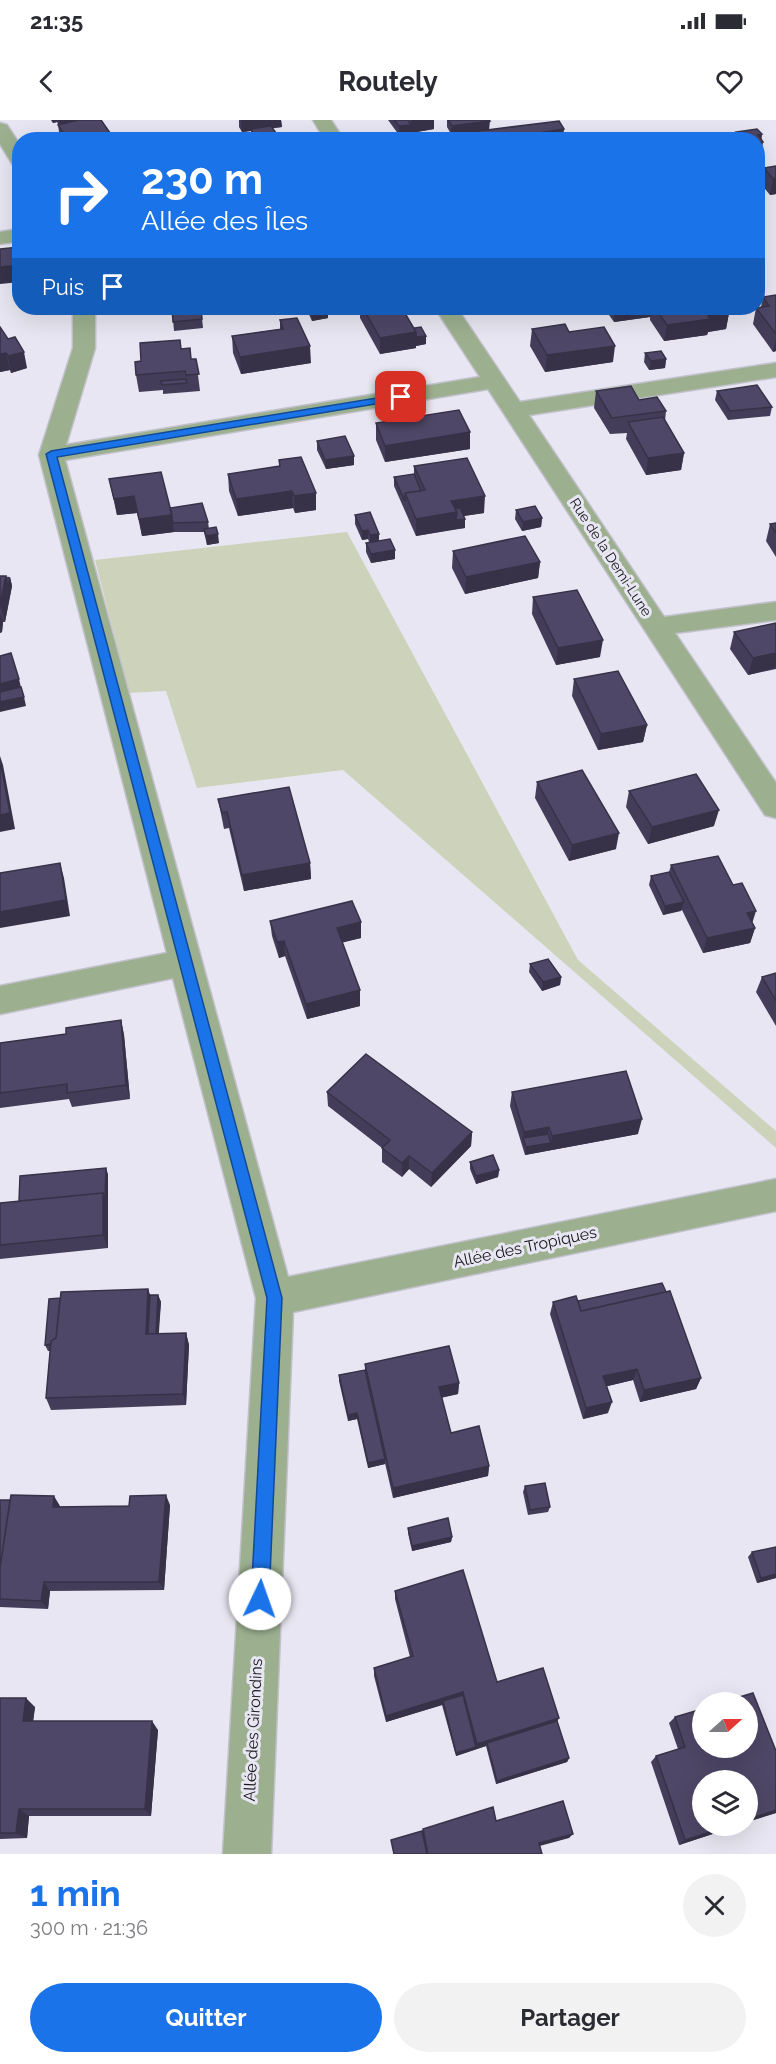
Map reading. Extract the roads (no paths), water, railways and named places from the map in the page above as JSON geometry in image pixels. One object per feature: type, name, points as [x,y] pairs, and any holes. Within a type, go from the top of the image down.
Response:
[{"type":"street","points":[[0,129],[12,148]]},
{"type":"street","points":[[84,315],[84,348],[51,454],[495,381]]},
{"type":"street","name":"Rue de la Demi-Lune","points":[[451,315],[776,807]]},
{"type":"street","points":[[513,410],[776,370]]},
{"type":"street","name":"Allée des Girondins","points":[[51,454],[274,1298],[247,1854]]},
{"type":"street","points":[[657,627],[776,610]]},
{"type":"street","points":[[0,1000],[186,962]]},
{"type":"street","name":"Allée des Tropiques","points":[[274,1298],[776,1195]]}]
